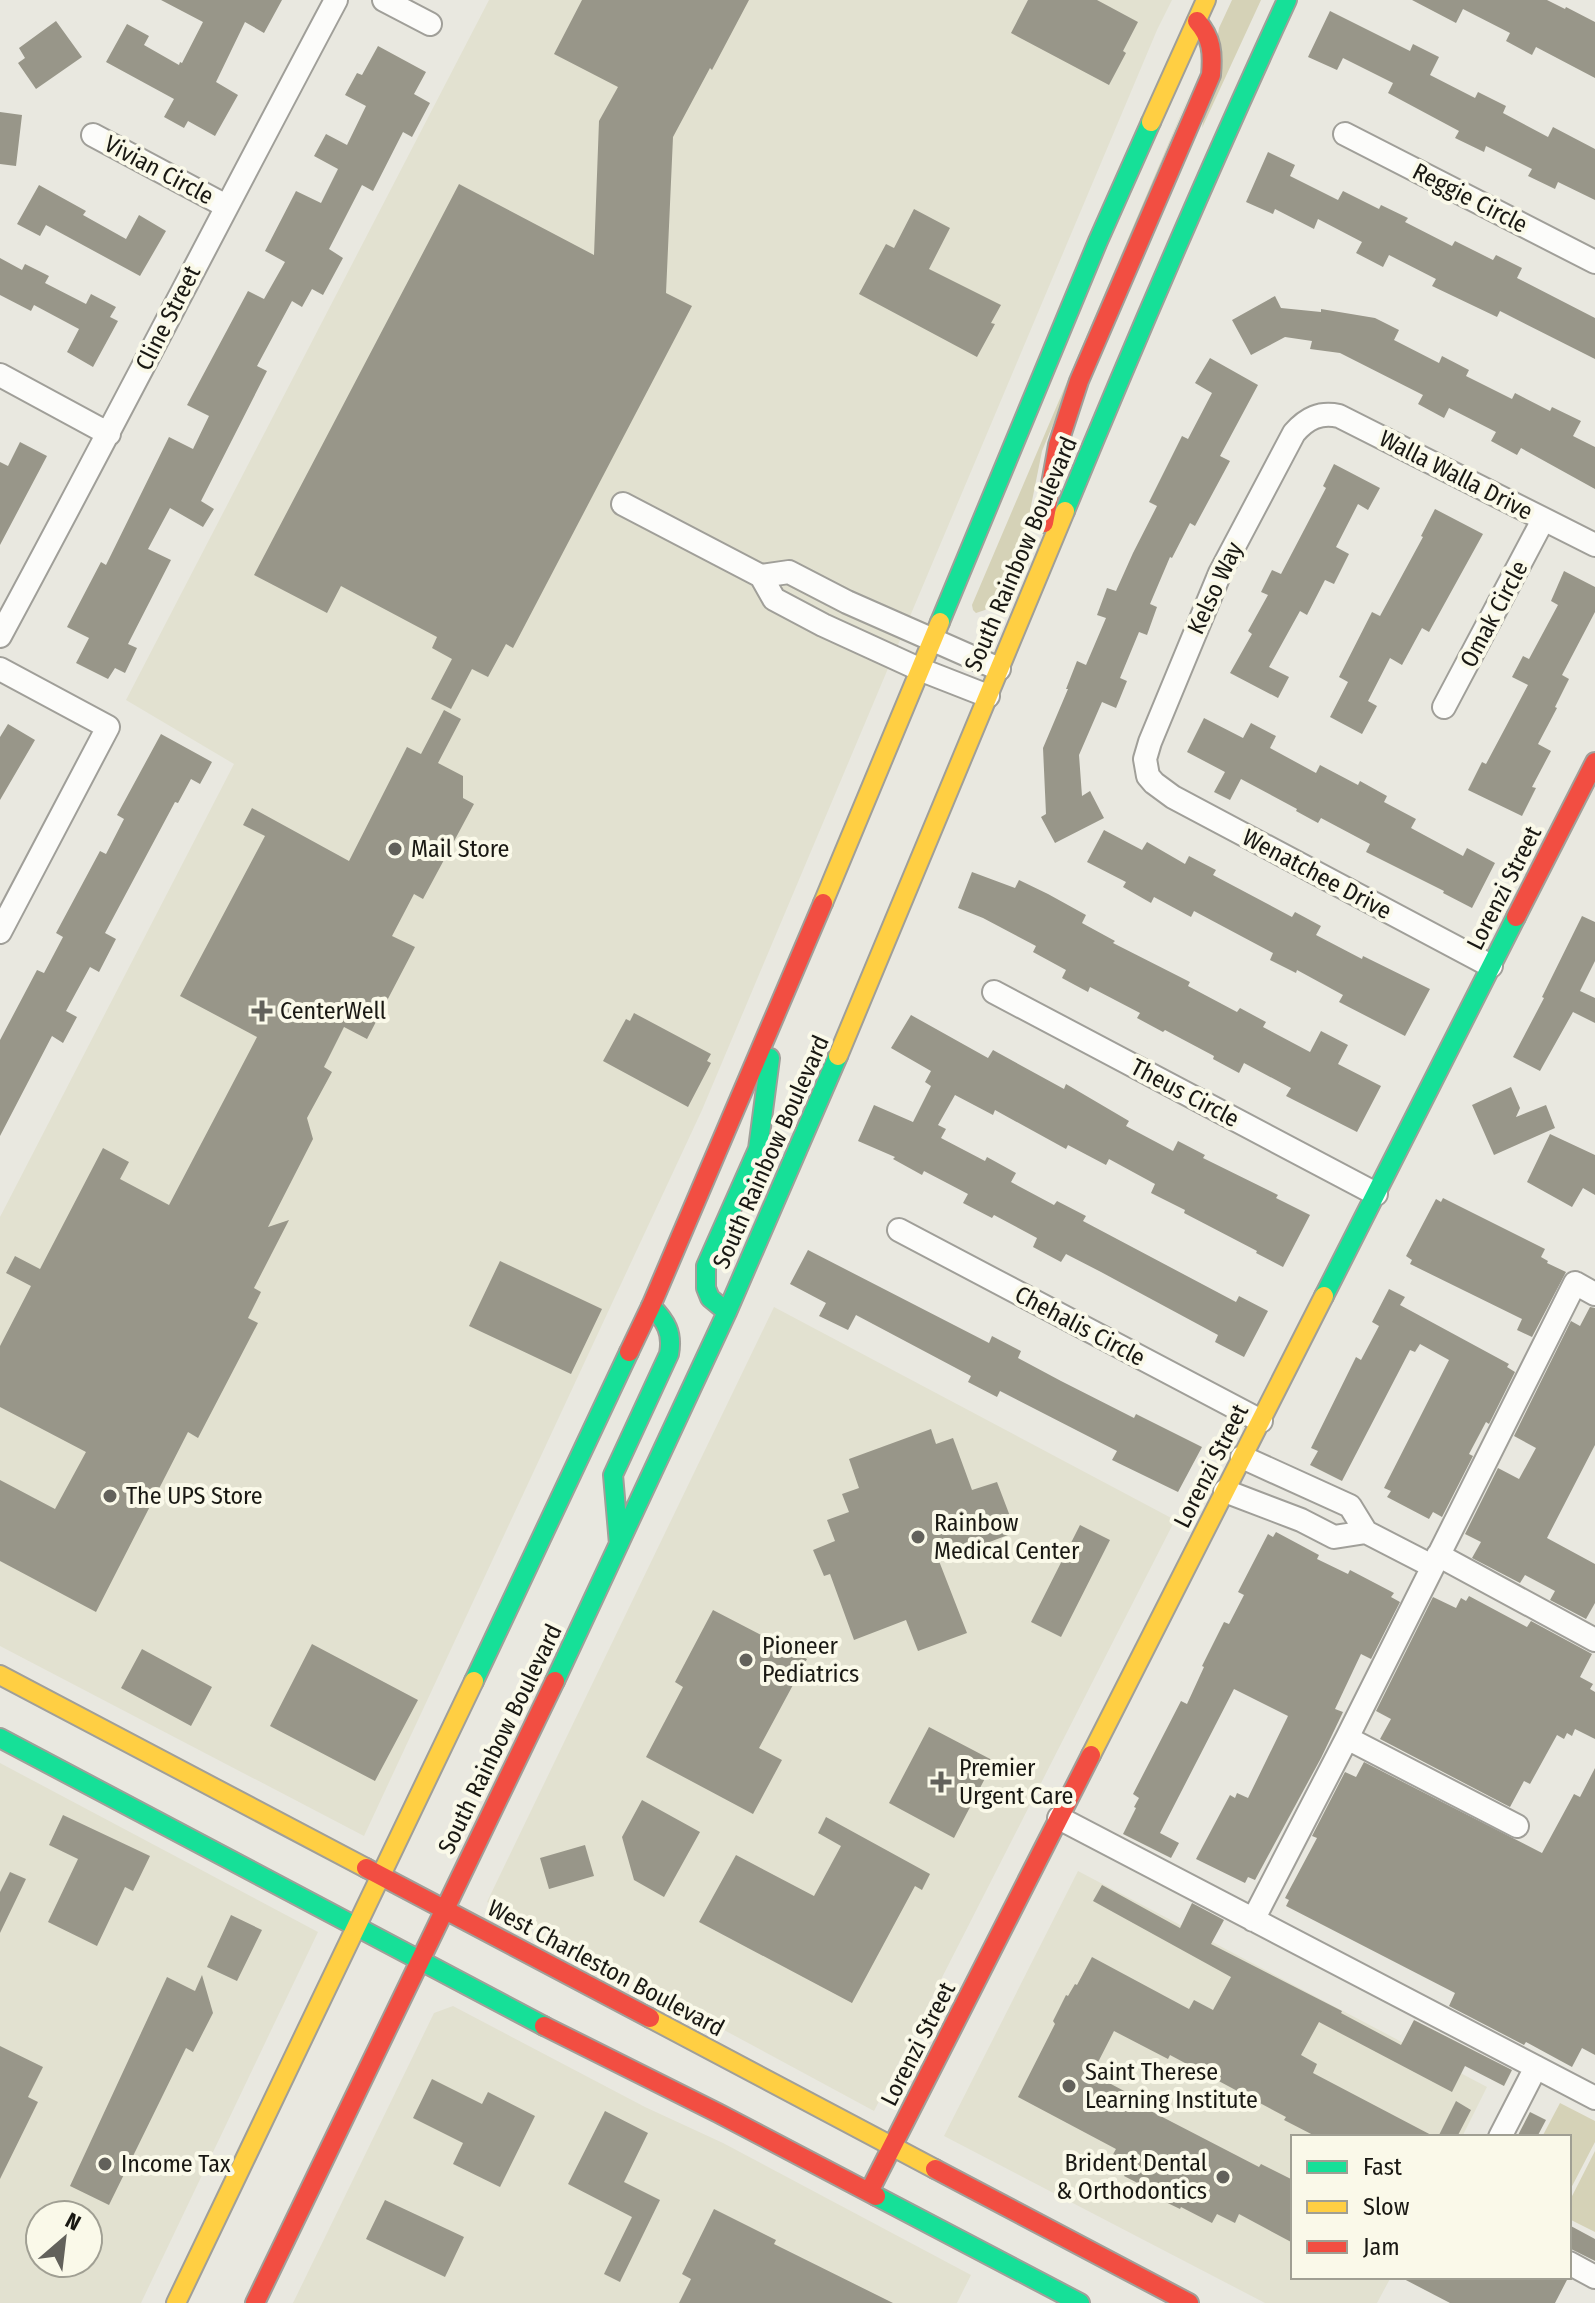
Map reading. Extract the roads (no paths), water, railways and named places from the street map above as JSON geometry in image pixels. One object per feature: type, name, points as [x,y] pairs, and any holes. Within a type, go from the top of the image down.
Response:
[{"type":"main road","name":"South Rainbow Boulevard","points":[[176,2303],[651,1306],[775,1018],[1098,241],[1206,0]]},
{"type":"main road","name":"South Rainbow Boulevard","points":[[255,2303],[422,1960],[727,1312],[873,977],[1160,284],[1287,0]]},
{"type":"main road","points":[[1031,590],[1058,445],[1079,381],[1211,75],[1213,52],[1209,33],[1197,21]]},
{"type":"main road","name":"Lorenzi Street","points":[[869,2192],[1595,762]]},
{"type":"main road","points":[[727,1312],[710,1298],[706,1288],[706,1266],[758,1149],[775,1018]]},
{"type":"main road","points":[[619,1545],[613,1475],[672,1343],[667,1322],[651,1306]]},
{"type":"main road","name":"West Charleston Boulevard","points":[[0,1675],[1189,2303]]},
{"type":"main road","points":[[0,1738],[596,2053],[1080,2303]]},
{"type":"main road","points":[[185,2303],[188,2279]]},
{"type":"street","name":"Cline Street","points":[[0,636],[336,0]]},
{"type":"street","points":[[384,0],[430,24]]},
{"type":"street","name":"Reggie Circle","points":[[1345,134],[1595,262]]},
{"type":"street","name":"Vivian Circle","points":[[93,135],[226,206]]},
{"type":"street","points":[[0,375],[109,434]]},
{"type":"street","name":"Walla Walla Drive","points":[[1315,416],[1329,414],[1351,421],[1595,545]]},
{"type":"street","name":"Kelso Way","points":[[1148,776],[1145,759],[1150,742],[1220,573],[1294,433],[1315,416]]},
{"type":"street","points":[[623,504],[761,576],[774,599],[823,625],[919,669],[988,696]]},
{"type":"street","name":"Omak Circle","points":[[1444,707],[1543,520]]},
{"type":"street","points":[[761,576],[789,572],[847,602],[999,669]]},
{"type":"street","points":[[0,669],[108,727],[0,932]]},
{"type":"street","name":"Wenatchee Drive","points":[[1148,776],[1173,797],[1491,966]]},
{"type":"street","name":"Theus Circle","points":[[994,992],[1376,1194]]},
{"type":"street","name":"Chehalis Circle","points":[[899,1230],[1261,1421]]},
{"type":"street","points":[[1253,1920],[1575,1283],[1595,1294]]},
{"type":"street","points":[[1242,1457],[1350,1506],[1366,1532]]},
{"type":"street","points":[[1225,1491],[1301,1520],[1334,1537],[1366,1532],[1435,1560],[1595,1640]]},
{"type":"street","points":[[1347,1738],[1517,1826]]},
{"type":"street","points":[[1059,1818],[1595,2098]]},
{"type":"street","points":[[1501,2135],[1536,2067]]},
{"type":"street","points":[[1571,2264],[1595,2277]]},
{"type":"place","name":"Mail Store","points":[[395,849]]},
{"type":"place","name":"CenterWell","points":[[262,1011]]},
{"type":"place","name":"The UPS Store","points":[[110,1496]]},
{"type":"place","name":"Rainbow Medical Center","points":[[918,1537]]},
{"type":"place","name":"Pioneer Pediatrics","points":[[746,1660]]},
{"type":"place","name":"Premier Urgent Care","points":[[941,1782]]},
{"type":"place","name":"Saint Therese Learning Institute","points":[[1069,2086]]},
{"type":"place","name":"Income Tax","points":[[105,2164]]},
{"type":"place","name":"Brident Dental & Orthodontics","points":[[1223,2177]]}]
